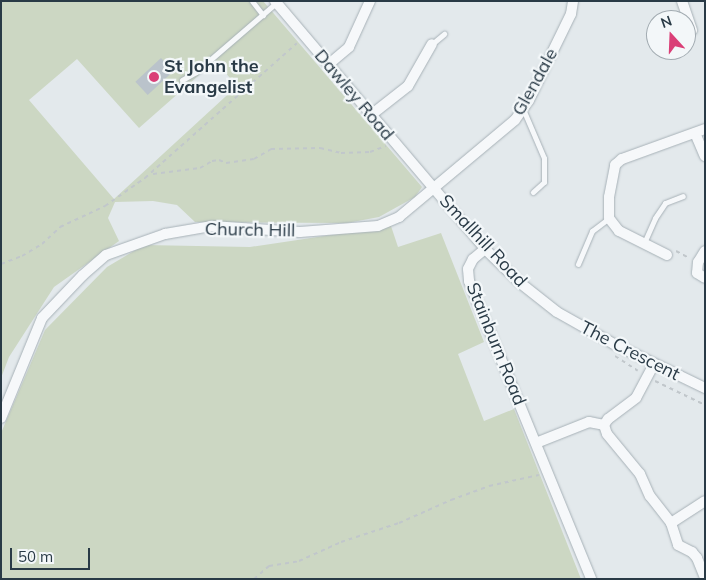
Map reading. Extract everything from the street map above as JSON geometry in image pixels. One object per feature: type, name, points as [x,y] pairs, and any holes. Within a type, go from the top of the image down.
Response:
[{"type":"street","points":[[329,64],[349,47],[370,1]]},
{"type":"street","name":"Glendale","points":[[434,188],[515,120],[523,109],[571,14],[573,1]]},
{"type":"street","name":"Dawley Road","points":[[276,2],[434,188]]},
{"type":"street","points":[[372,115],[408,86],[432,44]]},
{"type":"street","points":[[668,255],[619,231],[609,218],[609,197],[615,165],[622,159],[700,131],[705,156]]},
{"type":"street","name":"Smallhill Road","points":[[434,188],[485,249],[519,282],[557,312]]},
{"type":"street","name":"Church Hill","points":[[1,418],[42,318],[83,275],[106,255],[165,234],[212,226],[300,232],[378,226],[399,217],[434,188]]},
{"type":"street","name":"Stainburn Road","points":[[485,249],[473,259],[468,270],[469,281],[591,579]]},
{"type":"street","points":[[705,250],[698,262],[697,273],[705,278]]},
{"type":"street","name":"The Crescent","points":[[557,312],[654,364],[705,388]]},
{"type":"street","points":[[604,425],[612,416],[636,398],[654,364]]},
{"type":"street","points":[[536,443],[589,422],[604,425]]},
{"type":"street","points":[[604,425],[607,434],[640,474],[650,496],[671,523],[678,545],[692,552],[697,558],[700,576]]},
{"type":"street","points":[[671,523],[705,501]]},
{"type":"lane","points":[[252,1],[264,15]]},
{"type":"lane","points":[[182,80],[196,72],[264,15],[276,2]]},
{"type":"lane","points":[[432,44],[444,34]]},
{"type":"lane","points":[[523,109],[544,158],[544,182],[533,192]]},
{"type":"lane","points":[[644,243],[655,218],[666,203],[683,196]]},
{"type":"lane","points":[[578,264],[592,231],[609,218]]},
{"type":"path","points":[[1,264],[22,256],[42,244],[60,227],[105,206],[151,174],[305,37]]},
{"type":"path","points":[[151,174],[200,168],[212,161],[219,160],[226,163],[254,159],[271,149],[320,148],[341,153],[370,152],[395,142]]},
{"type":"path","points":[[668,255],[677,251],[698,262]]},
{"type":"path","points":[[254,579],[269,566],[300,561],[341,542],[399,523],[451,500],[489,486],[549,473]]},
{"type":"green space","points":[[1,1],[263,1],[422,187],[415,197],[379,217],[347,223],[195,222],[177,205],[153,201],[115,202],[108,218],[119,241],[54,287],[9,357],[1,378]],"holes":[[[77,59],[139,128],[215,61],[237,86],[114,199],[29,100]]]},
{"type":"green space","points":[[391,226],[398,247],[441,233],[484,342],[458,354],[484,421],[514,409],[581,579],[1,579],[1,433],[45,330],[107,267],[144,245],[250,247]]},
{"type":"building","name":"St John the Evangelist","points":[[161,58],[173,71],[148,95],[135,82]]},
{"type":"place","name":"St John the Evangelist","points":[[154,77]]}]
